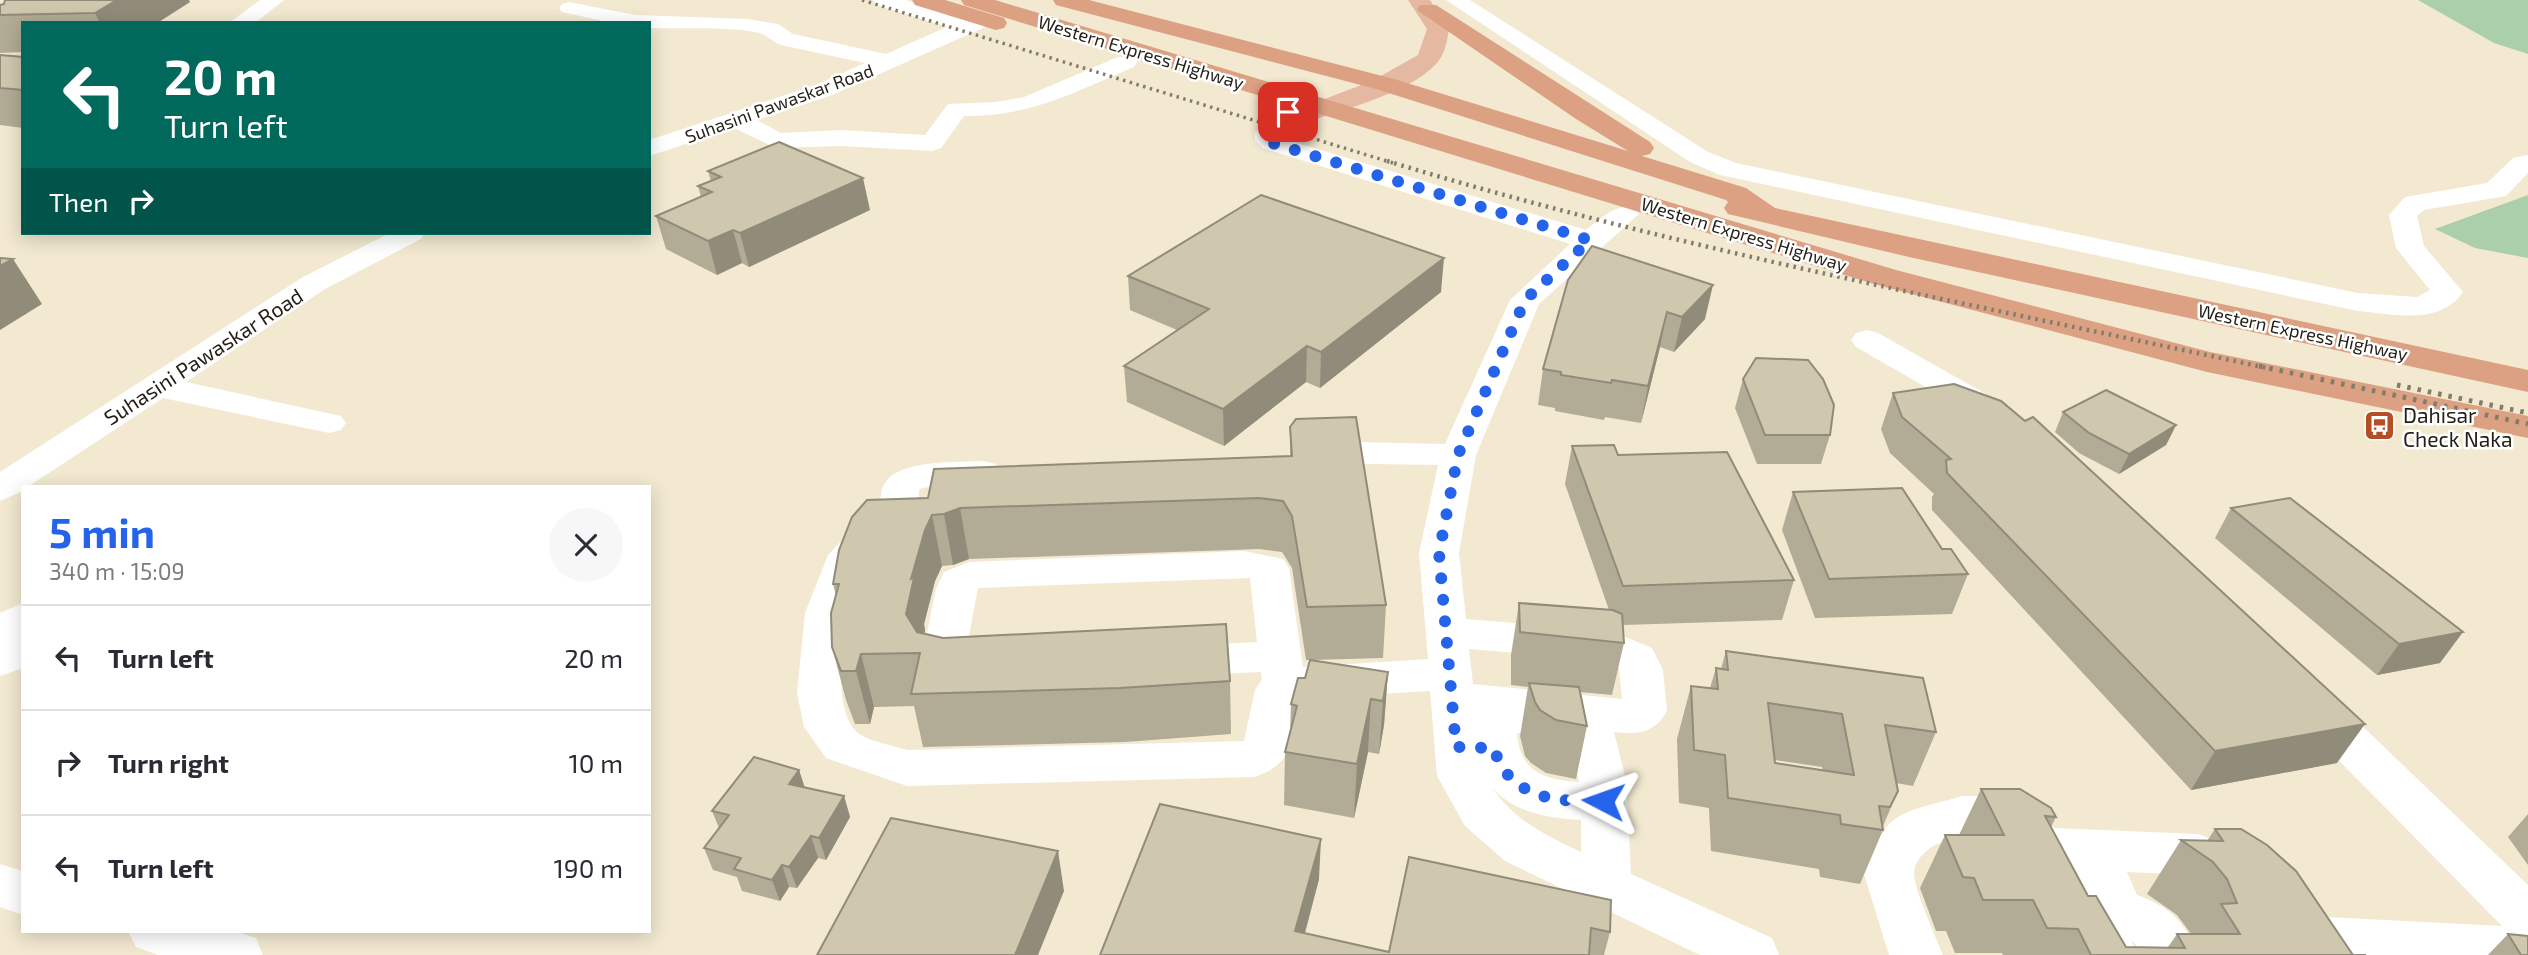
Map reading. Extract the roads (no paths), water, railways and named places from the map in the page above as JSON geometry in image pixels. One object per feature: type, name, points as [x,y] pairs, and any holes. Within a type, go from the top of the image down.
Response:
[{"type":"highway","points":[[923,0],[977,12],[1126,62],[1625,214],[1683,229],[1763,227]]},
{"type":"highway","name":"Western Express Highway","points":[[1024,0],[1290,78],[1378,93],[1763,227],[1885,277],[2207,362],[2528,427]]},
{"type":"highway","points":[[1076,2],[1354,76],[1378,93],[1736,194],[1763,227]]},
{"type":"highway","name":"Western Express Highway","points":[[977,12],[1763,227],[2528,381]]},
{"type":"highway","points":[[1413,19],[1585,114],[1700,183]]},
{"type":"main road","points":[[1413,19],[1438,29],[1436,47],[1425,63],[1378,93],[1295,114],[1354,76],[1394,60],[1402,54],[1413,19]]},
{"type":"street","points":[[243,21],[274,0]]},
{"type":"street","points":[[884,0],[977,12]]},
{"type":"street","points":[[1456,0],[1699,157],[1729,169],[2358,302],[2423,307],[2448,292],[2410,248],[2403,215],[2415,203],[2496,190],[2522,164],[2528,163]]},
{"type":"street","points":[[569,8],[635,21]]},
{"type":"street","name":"Suhasini Pawaskar Road","points":[[651,147],[824,90],[891,62],[977,12]]},
{"type":"street","points":[[651,22],[747,25],[770,29],[779,37],[789,40],[891,62]]},
{"type":"street","points":[[737,120],[776,140],[841,138],[932,143],[957,109],[996,108],[1030,103],[1126,62]]},
{"type":"street","points":[[1295,114],[1268,133],[1268,140],[1590,240]]},
{"type":"street","points":[[1603,801],[1532,794],[1514,783],[1475,748],[1448,668],[1439,553],[1458,455],[1525,300],[1590,240],[1625,214]]},
{"type":"street","name":"Suhasini Pawaskar Road","points":[[0,489],[314,283],[407,235]]},
{"type":"street","points":[[1867,340],[2017,426]]},
{"type":"street","points":[[156,386],[329,423]]},
{"type":"street","points":[[1276,464],[1281,457],[1303,452],[1458,455]]},
{"type":"street","points":[[994,670],[944,671],[942,667],[958,582],[978,573],[1259,565],[1269,568],[1271,576],[1282,670],[1265,752],[1254,760],[907,768],[842,746],[827,727],[819,693],[825,613],[842,564],[874,530],[900,508],[1014,486]]},
{"type":"street","points":[[0,634],[21,618]]},
{"type":"street","points":[[0,662],[21,651]]},
{"type":"street","points":[[1144,663],[1282,670],[1448,668]]},
{"type":"street","points":[[2294,688],[2528,918]]},
{"type":"street","points":[[1606,887],[1603,801],[1595,739],[1583,722],[1498,715],[1460,776],[1482,812],[1522,847],[1606,887],[1753,955]]},
{"type":"street","points":[[1917,955],[1909,942],[1889,874],[1900,847],[1915,831],[1962,815],[1982,815],[2023,833],[2048,848],[2198,855],[2225,866],[2290,924],[2396,949],[2528,951]]},
{"type":"street","points":[[2092,850],[2115,934],[2145,922],[2165,938],[2171,955]]},
{"type":"street","points":[[0,886],[21,891]]},
{"type":"street","points":[[161,933],[237,955]]},
{"type":"railway","points":[[862,0],[1393,163]]},
{"type":"railway","points":[[1387,161],[1495,193],[1824,274],[2267,368]]},
{"type":"railway","points":[[2259,366],[2528,424]]},
{"type":"railway","points":[[2397,385],[2528,413]]},
{"type":"place","name":"Dahisar Check Naka","points":[[2380,426]]}]
